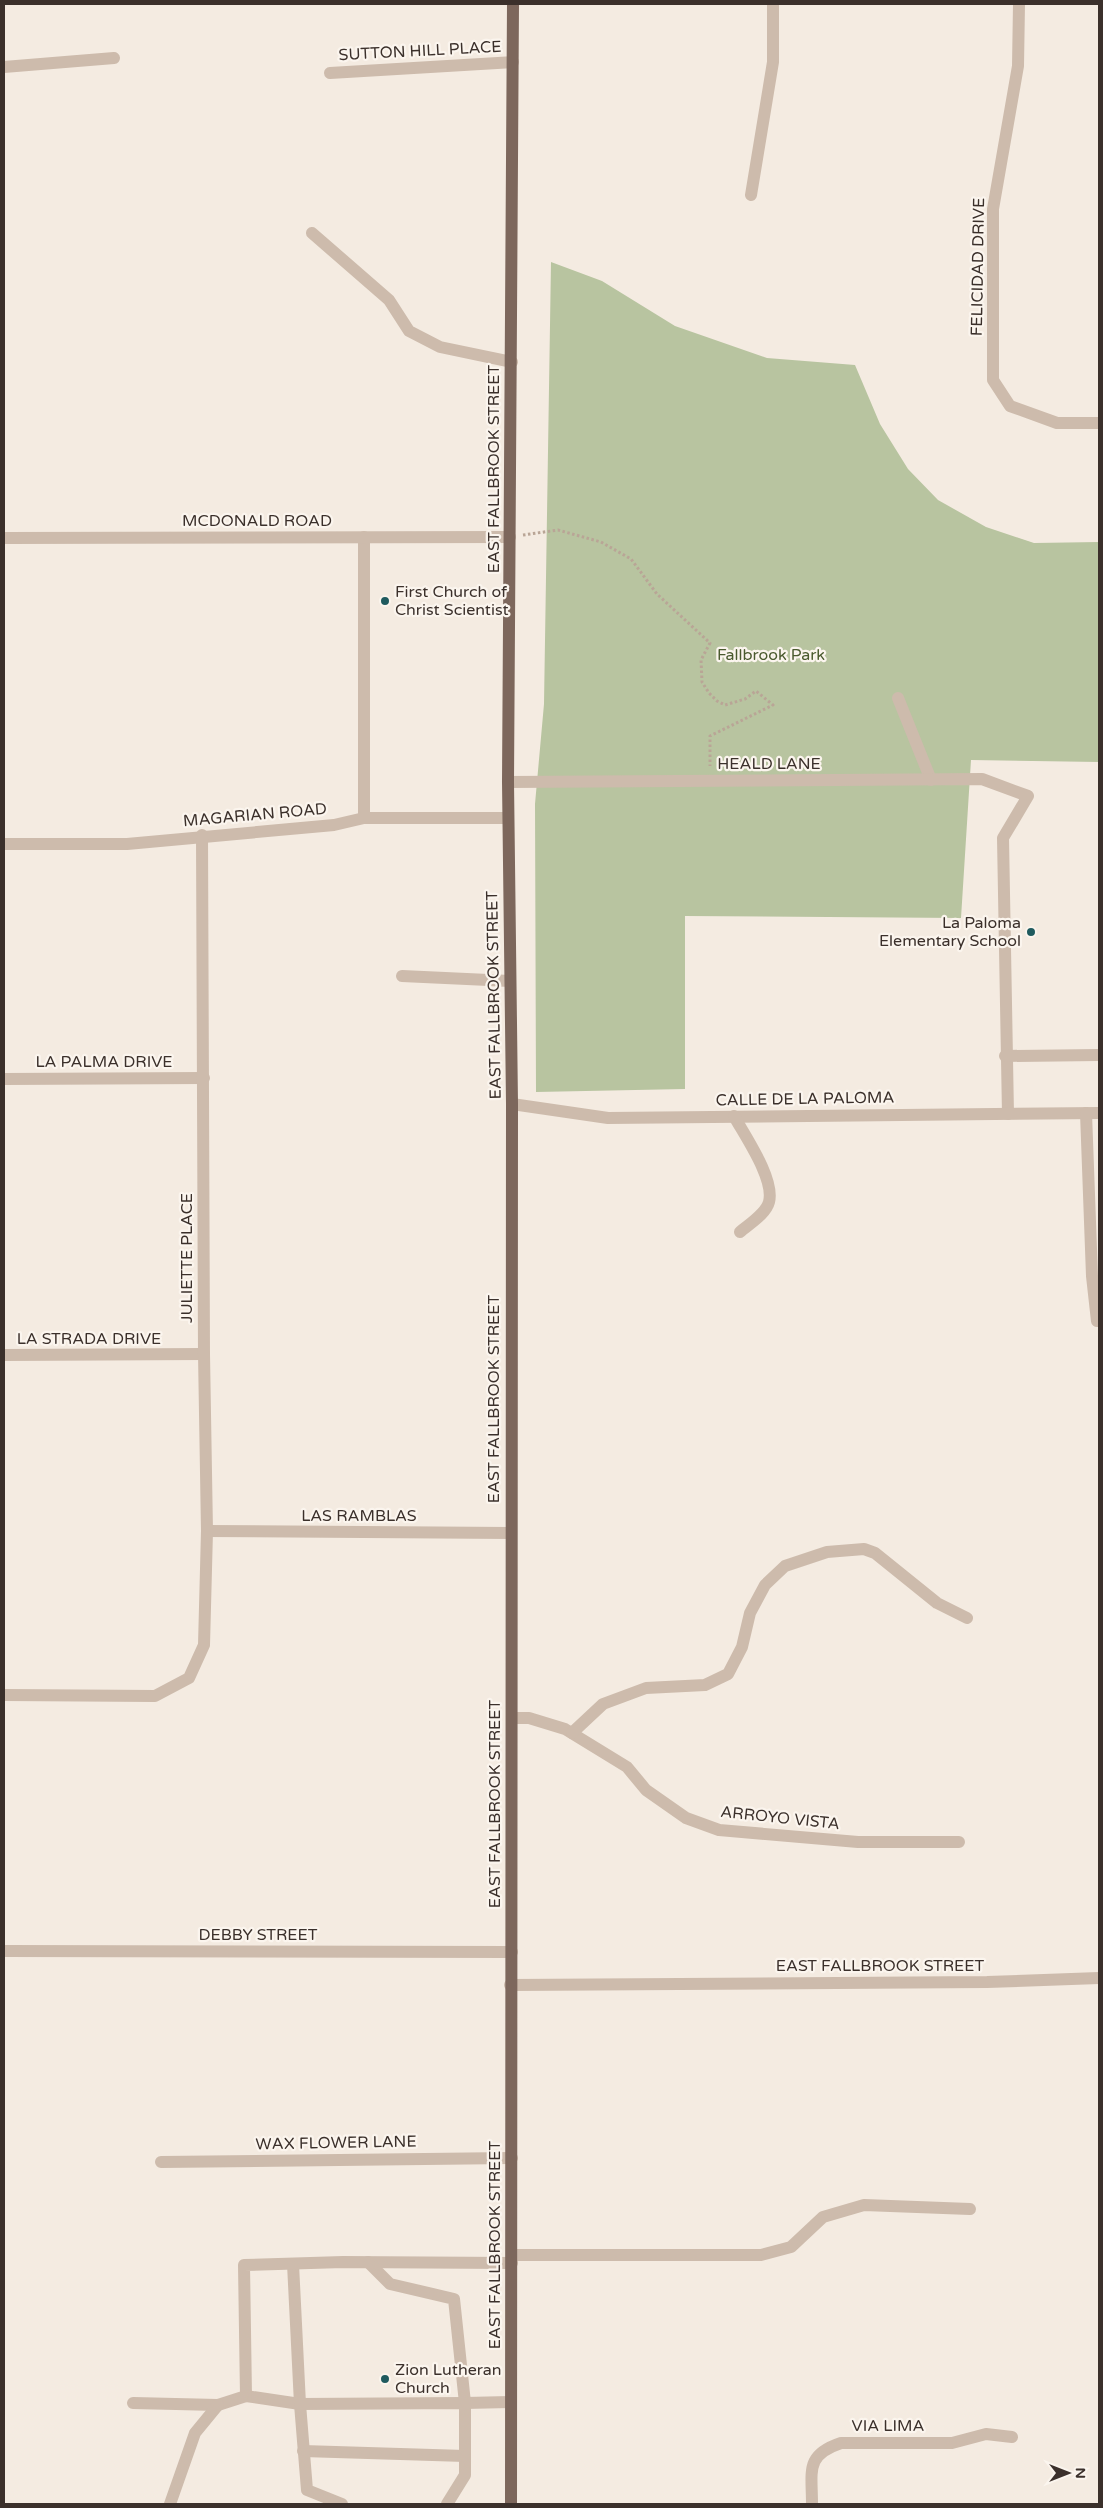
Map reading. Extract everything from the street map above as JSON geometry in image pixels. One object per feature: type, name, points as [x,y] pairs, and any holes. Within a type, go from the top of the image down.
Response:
[{"type":"main road","name":"EAST FALLBROOK STREET","points":[[511,2504],[512,2158],[510,1985],[512,1952],[512,1718],[510,1533],[512,1104],[508,782],[513,4]]},
{"type":"street","points":[[751,195],[773,62],[773,4]]},
{"type":"street","name":"FELICIDAD DRIVE","points":[[1019,4],[1018,66],[993,209],[993,380],[1010,406],[1057,423],[1099,423]]},
{"type":"street","points":[[4,67],[114,58]]},
{"type":"street","name":"SUTTON HILL PLACE","points":[[330,73],[513,62]]},
{"type":"street","points":[[312,233],[389,300],[410,332],[440,347],[512,362]]},
{"type":"street","points":[[364,536],[364,818]]},
{"type":"street","name":"MCDONALD ROAD","points":[[4,538],[510,536]]},
{"type":"street","points":[[898,698],[931,780]]},
{"type":"street","name":"HEALD LANE","points":[[508,782],[982,779],[1028,796],[1003,838],[1005,1056]]},
{"type":"street","name":"MAGARIAN ROAD","points":[[4,844],[127,844],[202,835],[334,825],[364,818],[508,818]]},
{"type":"street","name":"JULIETTE PLACE","points":[[4,1695],[155,1696],[189,1678],[204,1645],[207,1531],[204,1354],[202,835]]},
{"type":"street","points":[[402,976],[510,981]]},
{"type":"street","points":[[1008,1114],[1005,1056],[1099,1055]]},
{"type":"street","name":"LA PALMA DRIVE","points":[[4,1079],[204,1078]]},
{"type":"street","name":"CALLE DE LA PALOMA","points":[[512,1104],[608,1118],[1093,1113]]},
{"type":"street","points":[[1093,1113],[1092,1276],[1096,1321]]},
{"type":"street","points":[[734,1116],[763,1168],[769,1192],[769,1201],[765,1209],[740,1232]]},
{"type":"street","name":"LA STRADA DRIVE","points":[[4,1355],[204,1354]]},
{"type":"street","name":"LAS RAMBLAS","points":[[207,1531],[510,1533]]},
{"type":"street","points":[[572,1733],[603,1704],[646,1688],[705,1685],[728,1674],[742,1647],[750,1613],[765,1585],[785,1566],[827,1552],[864,1550],[875,1553],[937,1603],[967,1618]]},
{"type":"street","name":"ARROYO VISTA","points":[[512,1718],[529,1718],[565,1729],[627,1767],[646,1790],[686,1818],[719,1830],[858,1842],[959,1842]]},
{"type":"street","name":"DEBBY STREET","points":[[4,1950],[512,1952]]},
{"type":"street","name":"EAST FALLBROOK STREET","points":[[510,1985],[977,1982],[1099,1978]]},
{"type":"street","name":"WAX FLOWER LANE","points":[[161,2162],[512,2158]]},
{"type":"street","points":[[246,2396],[244,2265],[761,2256],[790,2247],[823,2217],[864,2204],[970,2208]]},
{"type":"street","points":[[368,2262],[390,2284],[454,2299],[465,2403],[465,2475],[447,2504]]},
{"type":"street","points":[[292,2264],[306,2490],[342,2504]]},
{"type":"street","points":[[133,2403],[218,2405],[246,2396],[300,2404],[511,2402]]},
{"type":"street","points":[[170,2504],[195,2433],[218,2405]]},
{"type":"street","name":"VIA LIMA","points":[[812,2504],[812,2469],[816,2457],[824,2448],[841,2443],[952,2443],[986,2434],[1012,2436]]},
{"type":"street","points":[[303,2451],[465,2456]]},
{"type":"path","points":[[510,536],[558,530],[601,542],[631,559],[657,594],[710,643],[701,660],[702,682],[709,693],[717,701],[725,704],[745,699],[756,691],[773,704],[710,736],[710,780]]},
{"type":"green space","name":"Fallbrook Park","points":[[551,262],[602,281],[675,326],[767,358],[855,365],[880,424],[908,469],[938,500],[986,527],[1034,543],[1099,542],[1099,762],[971,760],[961,918],[685,916],[685,1089],[536,1092],[535,804],[544,704]]},
{"type":"place","name":"First Church of Christ Scientist","points":[[385,601]]},
{"type":"place","name":"La Paloma Elementary School","points":[[1031,932]]},
{"type":"place","name":"Zion Lutheran Church","points":[[385,2379]]}]
